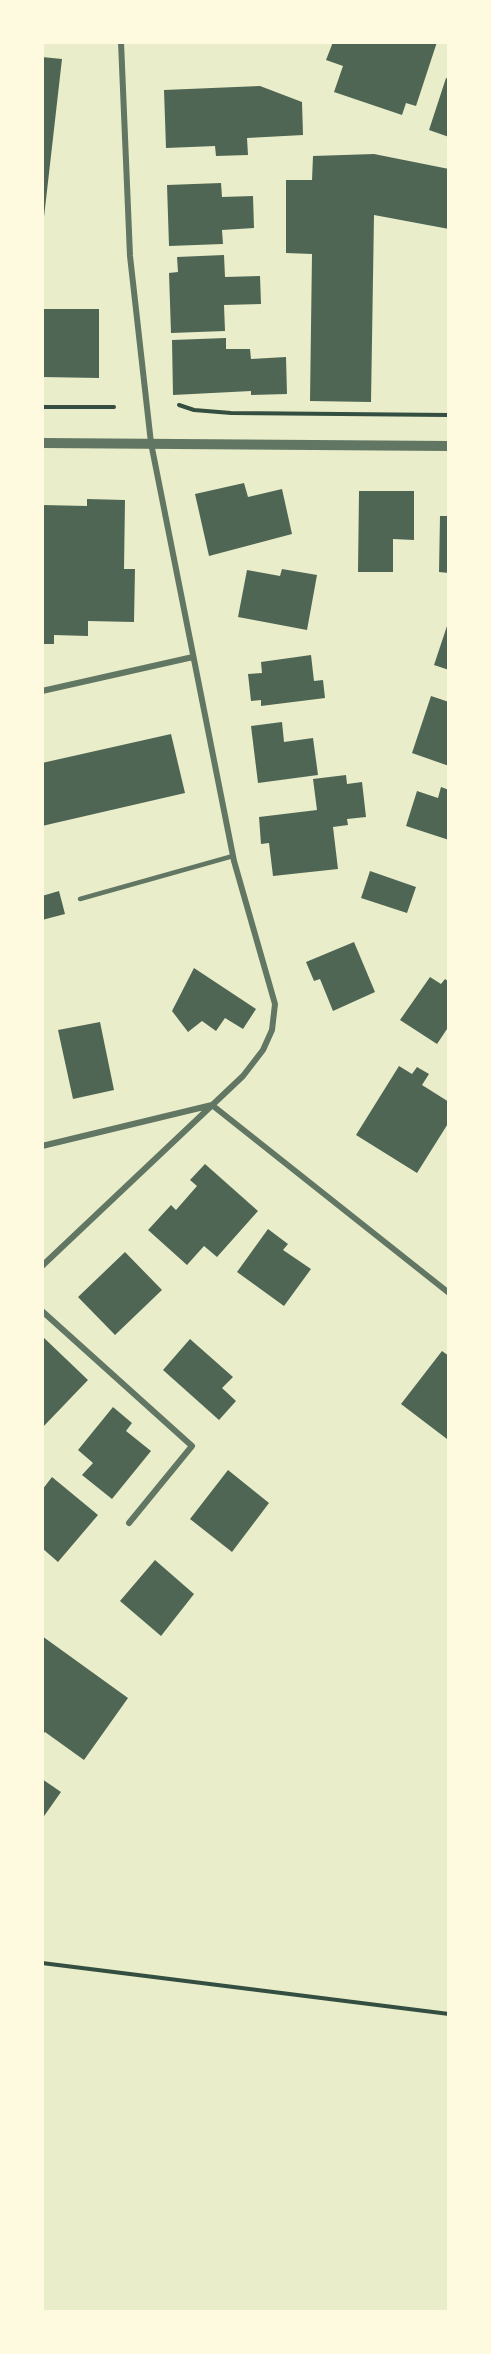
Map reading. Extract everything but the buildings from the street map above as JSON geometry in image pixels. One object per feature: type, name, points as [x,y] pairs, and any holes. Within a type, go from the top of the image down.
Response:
[{"type":"street","points":[[42,1266],[243,1076],[263,1050],[272,1030],[275,1004],[233,856],[151,443],[130,256],[121,42]]},
{"type":"street","points":[[42,443],[449,446]]},
{"type":"street","points":[[42,691],[193,657]]},
{"type":"street","points":[[42,1146],[213,1105]]},
{"type":"street","points":[[213,1105],[449,1293]]},
{"type":"street","points":[[42,1311],[192,1446],[129,1523]]},
{"type":"lane","points":[[80,899],[233,856]]},
{"type":"path","points":[[179,405],[194,410],[231,413],[449,415]]},
{"type":"path","points":[[42,407],[114,407]]},
{"type":"path","points":[[42,1963],[449,2014]]}]
